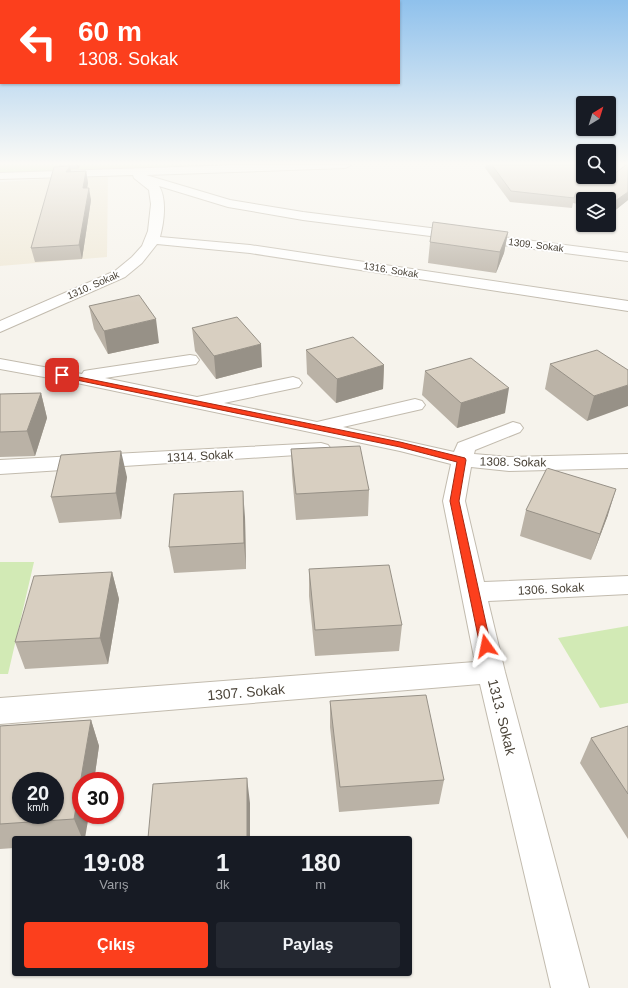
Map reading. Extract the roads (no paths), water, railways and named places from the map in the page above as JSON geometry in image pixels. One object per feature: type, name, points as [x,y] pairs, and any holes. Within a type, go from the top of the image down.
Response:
[{"type":"street","points":[[153,240],[156,229],[157,211]]},
{"type":"street","name":"1309. Sokak","points":[[272,211],[628,257]]},
{"type":"street","name":"1316. Sokak","points":[[153,240],[273,253],[628,306]]},
{"type":"street","name":"1310. Sokak","points":[[0,327],[120,274],[133,264],[153,240]]},
{"type":"street","points":[[77,378],[190,360]]},
{"type":"street","name":"1308. Sokak","points":[[0,364],[77,378],[400,445],[462,460],[509,464],[628,461]]},
{"type":"street","points":[[195,403],[293,383]]},
{"type":"street","points":[[316,428],[415,406]]},
{"type":"street","name":"1313. Sokak","points":[[513,428],[465,447],[454,501],[491,672],[570,988]]},
{"type":"street","name":"1314. Sokak","points":[[0,467],[400,445]]},
{"type":"street","name":"1306. Sokak","points":[[474,592],[628,585]]},
{"type":"street","name":"1307. Sokak","points":[[0,711],[491,672]]}]
